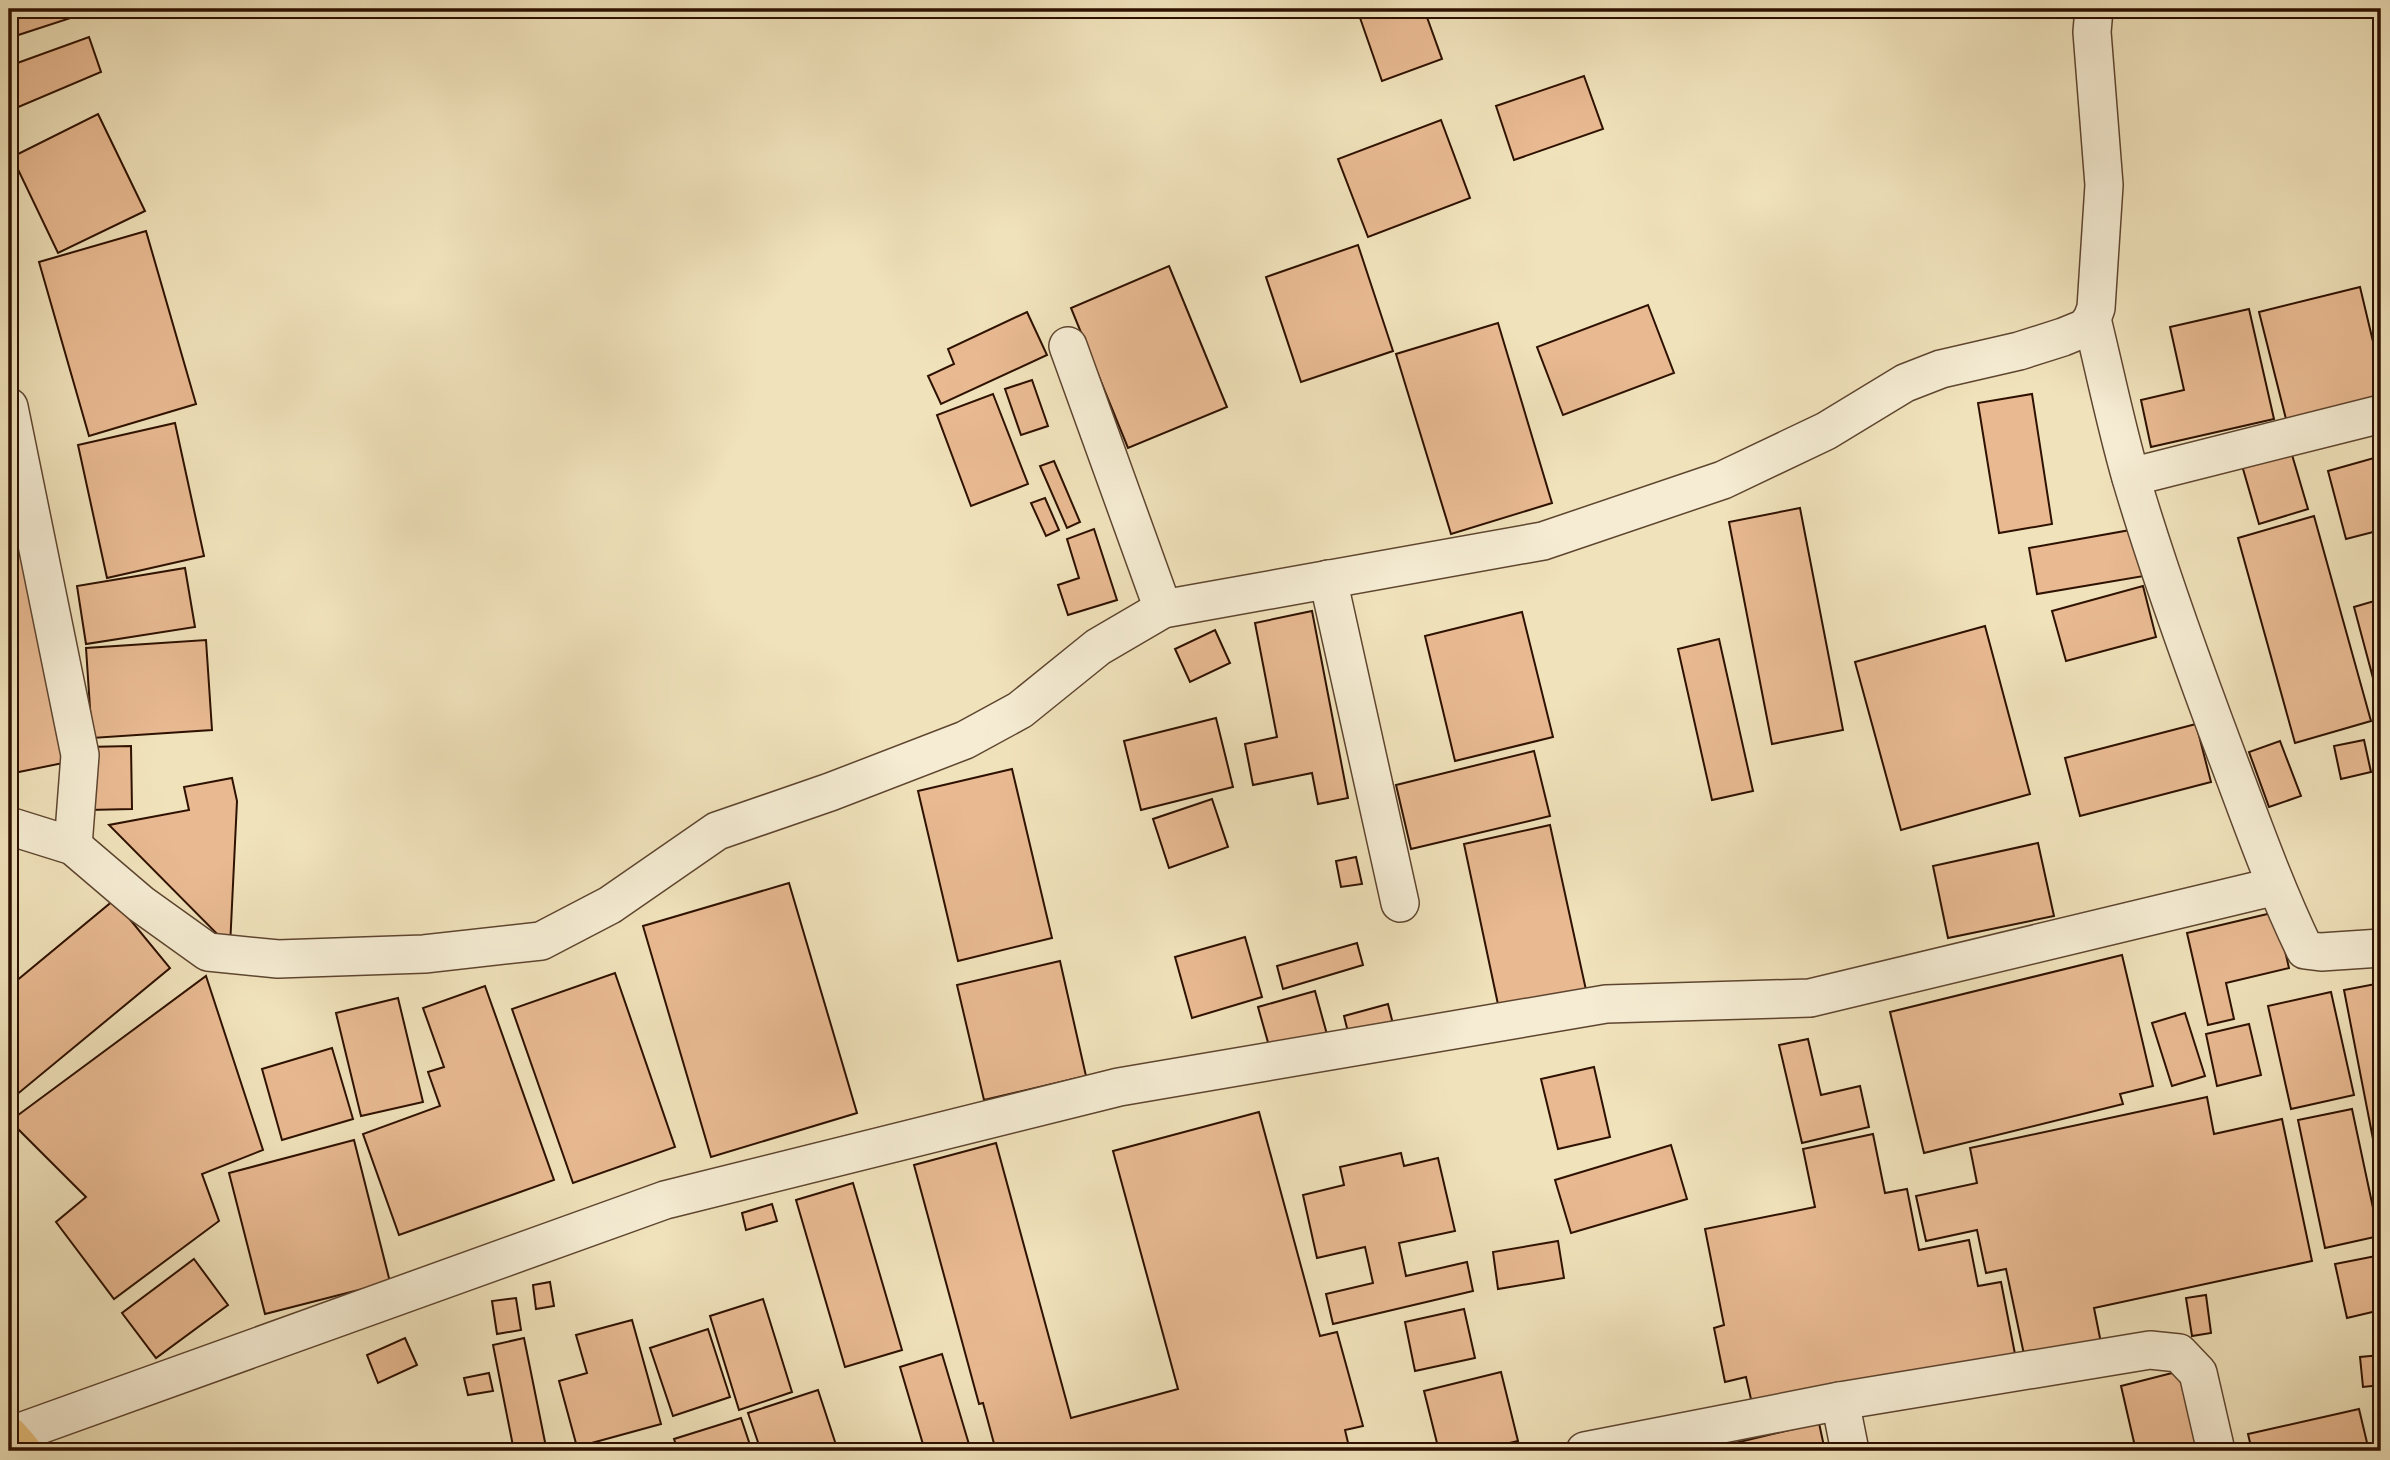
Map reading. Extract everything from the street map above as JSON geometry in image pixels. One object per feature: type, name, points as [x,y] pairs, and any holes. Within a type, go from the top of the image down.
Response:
[{"type":"highway","points":[[9,1436],[22,1451]]},
{"type":"street","points":[[9,826],[73,846],[141,904],[208,952],[278,959],[424,954],[541,941],[610,905],[717,831],[830,792],[965,740],[1020,710],[1098,647],[1163,608],[1542,541],[1723,480],[1826,431],[1905,383],[1941,369],[2019,351],[2085,328],[2096,308],[2104,185],[2092,32],[2094,9]]},
{"type":"street","points":[[2092,318],[2131,477],[2195,669],[2276,886],[2305,950],[2321,952],[2381,948]]},
{"type":"street","points":[[1068,346],[1163,608]]},
{"type":"street","points":[[9,407],[80,755],[73,846]]},
{"type":"street","points":[[2131,477],[2381,414]]},
{"type":"street","points":[[1328,579],[1400,903]]},
{"type":"street","points":[[9,1436],[665,1200],[1119,1087],[1606,1004],[1810,998],[2276,886]]},
{"type":"street","points":[[1585,1451],[1840,1401],[2150,1350],[2179,1353],[2198,1373],[2216,1451]]},
{"type":"street","points":[[1840,1401],[1850,1451]]},
{"type":"building","points":[[9,9],[81,9],[83,14],[9,38]]},
{"type":"building","points":[[1377,9],[1424,9],[1442,59],[1382,81],[1359,15]]},
{"type":"building","points":[[89,37],[101,72],[9,111],[9,66]]},
{"type":"building","points":[[1584,76],[1603,129],[1514,160],[1496,106]]},
{"type":"building","points":[[98,114],[145,211],[58,253],[12,157]]},
{"type":"building","points":[[1441,120],[1470,198],[1368,237],[1338,159]]},
{"type":"building","points":[[146,231],[196,404],[89,436],[39,262]]},
{"type":"building","points":[[1358,245],[1393,351],[1301,382],[1266,277]]},
{"type":"building","points":[[1169,266],[1227,407],[1128,448],[1071,308]]},
{"type":"building","points":[[2360,287],[2381,375],[2381,395],[2286,419],[2259,312]]},
{"type":"building","points":[[1648,305],[1674,373],[1563,415],[1537,347]]},
{"type":"building","points":[[2249,309],[2274,419],[2151,447],[2141,400],[2184,390],[2170,327]]},
{"type":"building","points":[[1027,312],[1047,355],[941,404],[928,376],[954,364],[948,349]]},
{"type":"building","points":[[1498,323],[1552,503],[1451,534],[1396,354]]},
{"type":"building","points":[[1032,380],[1048,426],[1021,435],[1005,389]]},
{"type":"building","points":[[993,394],[1028,484],[971,506],[937,415]]},
{"type":"building","points":[[2032,394],[2052,524],[1999,533],[1978,403]]},
{"type":"building","points":[[175,423],[204,556],[107,578],[78,445]]},
{"type":"building","points":[[2290,448],[2308,509],[2259,524],[2241,462]]},
{"type":"building","points":[[2381,456],[2381,530],[2346,539],[2328,471]]},
{"type":"building","points":[[1054,461],[1080,522],[1067,528],[1040,466]]},
{"type":"building","points":[[1045,498],[1059,530],[1046,536],[1031,503]]},
{"type":"building","points":[[1800,508],[1843,730],[1772,744],[1729,522]]},
{"type":"building","points":[[2314,516],[2371,721],[2295,743],[2238,538]]},
{"type":"building","points":[[1094,529],[1117,600],[1068,615],[1058,585],[1079,578],[1067,539]]},
{"type":"building","points":[[2136,529],[2144,576],[2037,594],[2029,548]]},
{"type":"building","points":[[26,547],[68,762],[9,774],[9,550]]},
{"type":"building","points":[[185,568],[195,627],[86,644],[77,586]]},
{"type":"building","points":[[2143,586],[2156,637],[2066,661],[2052,611]]},
{"type":"building","points":[[2381,599],[2381,708],[2354,607]]},
{"type":"building","points":[[1312,611],[1348,798],[1318,804],[1312,773],[1253,785],[1245,744],[1277,737],[1255,623]]},
{"type":"building","points":[[1522,612],[1553,737],[1455,761],[1425,636]]},
{"type":"building","points":[[1985,626],[2030,794],[1901,830],[1855,662]]},
{"type":"building","points":[[1215,630],[1230,663],[1190,682],[1175,649]]},
{"type":"building","points":[[1719,639],[1753,791],[1712,800],[1678,649]]},
{"type":"building","points":[[206,640],[212,730],[92,738],[86,648]]},
{"type":"building","points":[[1216,718],[1233,787],[1141,810],[1124,741]]},
{"type":"building","points":[[2196,724],[2211,782],[2080,816],[2065,758]]},
{"type":"building","points":[[2364,740],[2371,772],[2341,779],[2334,746]]},
{"type":"building","points":[[2280,741],[2301,796],[2269,807],[2249,752]]},
{"type":"building","points":[[131,746],[132,809],[88,810],[86,747]]},
{"type":"building","points":[[1534,751],[1550,816],[1411,849],[1396,785]]},
{"type":"building","points":[[1012,769],[1052,938],[958,961],[918,791]]},
{"type":"building","points":[[232,778],[237,801],[230,947],[109,825],[189,810],[184,787]]},
{"type":"building","points":[[1212,799],[1228,847],[1169,868],[1153,819]]},
{"type":"building","points":[[1550,825],[1586,990],[1499,1009],[1464,844]]},
{"type":"building","points":[[2038,843],[2054,916],[1948,938],[1933,866]]},
{"type":"building","points":[[1356,857],[1362,884],[1341,887],[1336,861]]},
{"type":"building","points":[[789,883],[857,1113],[711,1157],[643,926]]},
{"type":"building","points":[[114,900],[170,968],[9,1101],[9,987]]},
{"type":"building","points":[[2276,912],[2289,968],[2226,983],[2234,1019],[2208,1025],[2187,933]]},
{"type":"building","points":[[1245,937],[1262,997],[1192,1018],[1175,957]]},
{"type":"building","points":[[1357,943],[1363,965],[1283,989],[1277,966]]},
{"type":"building","points":[[2122,955],[2153,1086],[2120,1094],[2123,1104],[1924,1153],[1890,1012]]},
{"type":"building","points":[[1060,961],[1086,1076],[984,1100],[957,985]]},
{"type":"building","points":[[615,973],[675,1147],[573,1183],[512,1009]]},
{"type":"building","points":[[206,976],[263,1150],[202,1174],[219,1221],[114,1299],[56,1222],[86,1197],[10,1121]]},
{"type":"building","points":[[2381,983],[2381,1175],[2380,1175],[2344,990]]},
{"type":"building","points":[[485,986],[554,1180],[399,1235],[363,1134],[440,1106],[428,1072],[444,1067],[423,1008]]},
{"type":"building","points":[[1315,991],[1328,1038],[1271,1053],[1258,1007]]},
{"type":"building","points":[[2331,992],[2354,1095],[2291,1109],[2268,1006]]},
{"type":"building","points":[[398,998],[423,1102],[361,1116],[336,1013]]},
{"type":"building","points":[[1388,1004],[1394,1028],[1350,1040],[1344,1016]]},
{"type":"building","points":[[2185,1013],[2205,1076],[2172,1086],[2152,1023]]},
{"type":"building","points":[[2249,1024],[2261,1075],[2217,1086],[2206,1034]]},
{"type":"building","points":[[1808,1039],[1821,1095],[1860,1086],[1869,1127],[1802,1143],[1779,1045]]},
{"type":"building","points":[[332,1048],[353,1119],[282,1140],[262,1069]]},
{"type":"building","points":[[1594,1067],[1610,1137],[1558,1149],[1541,1079]]},
{"type":"building","points":[[2207,1097],[2214,1134],[2282,1119],[2312,1261],[2094,1308],[2102,1348],[2026,1364],[2006,1269],[1986,1273],[1977,1230],[1926,1241],[1916,1196],[1977,1183],[1970,1148]]},
{"type":"building","points":[[2352,1109],[2379,1236],[2325,1248],[2298,1120]]},
{"type":"building","points":[[1259,1112],[1320,1336],[1337,1332],[1363,1426],[1345,1430],[1350,1451],[996,1451],[983,1403],[979,1404],[914,1165],[996,1143],[1071,1418],[1178,1389],[1113,1151]]},
{"type":"building","points":[[1873,1134],[1885,1193],[1907,1189],[1919,1250],[1969,1240],[1978,1286],[2001,1282],[2015,1354],[1753,1408],[1746,1377],[1725,1382],[1714,1328],[1724,1325],[1705,1229],[1815,1207],[1803,1149]]},
{"type":"building","points":[[354,1140],[390,1282],[265,1314],[229,1173]]},
{"type":"building","points":[[1671,1145],[1687,1199],[1571,1233],[1555,1180]]},
{"type":"building","points":[[1401,1153],[1404,1166],[1438,1158],[1455,1231],[1399,1243],[1406,1276],[1467,1262],[1473,1291],[1333,1324],[1326,1294],[1373,1283],[1365,1247],[1317,1258],[1303,1195],[1344,1185],[1340,1167]]},
{"type":"building","points":[[853,1183],[902,1350],[845,1367],[796,1200]]},
{"type":"building","points":[[772,1204],[777,1221],[746,1230],[742,1213]]},
{"type":"building","points":[[1558,1241],[1564,1278],[1498,1289],[1493,1252]]},
{"type":"building","points":[[2381,1255],[2381,1310],[2347,1318],[2335,1264]]},
{"type":"building","points":[[194,1259],[228,1305],[156,1358],[122,1313]]},
{"type":"building","points":[[550,1282],[554,1306],[536,1309],[533,1285]]},
{"type":"building","points":[[2206,1295],[2211,1333],[2192,1336],[2186,1298]]},
{"type":"building","points":[[516,1298],[521,1330],[497,1334],[492,1301]]},
{"type":"building","points":[[763,1299],[792,1392],[739,1410],[710,1316]]},
{"type":"building","points":[[1464,1309],[1475,1358],[1415,1371],[1405,1322]]},
{"type":"building","points":[[632,1320],[661,1424],[577,1447],[559,1381],[587,1373],[576,1335]]},
{"type":"building","points":[[708,1329],[730,1397],[673,1416],[650,1348]]},
{"type":"building","points":[[405,1338],[417,1365],[378,1383],[367,1355]]},
{"type":"building","points":[[524,1338],[546,1447],[514,1451],[493,1345]]},
{"type":"building","points":[[942,1354],[971,1451],[925,1451],[900,1367]]},
{"type":"building","points":[[2381,1355],[2381,1385],[2363,1387],[2360,1357]]},
{"type":"building","points":[[2180,1371],[2199,1451],[2136,1451],[2121,1386]]},
{"type":"building","points":[[1501,1372],[1518,1441],[1475,1451],[1439,1451],[1424,1391]]},
{"type":"building","points":[[489,1373],[493,1391],[468,1395],[464,1378]]},
{"type":"building","points":[[818,1390],[838,1451],[761,1451],[748,1413]]},
{"type":"building","points":[[2359,1409],[2369,1451],[2252,1451],[2248,1434]]},
{"type":"building","points":[[741,1418],[752,1451],[678,1451],[674,1439]]},
{"type":"building","points":[[1819,1423],[1825,1451],[1737,1451],[1735,1443]]}]
